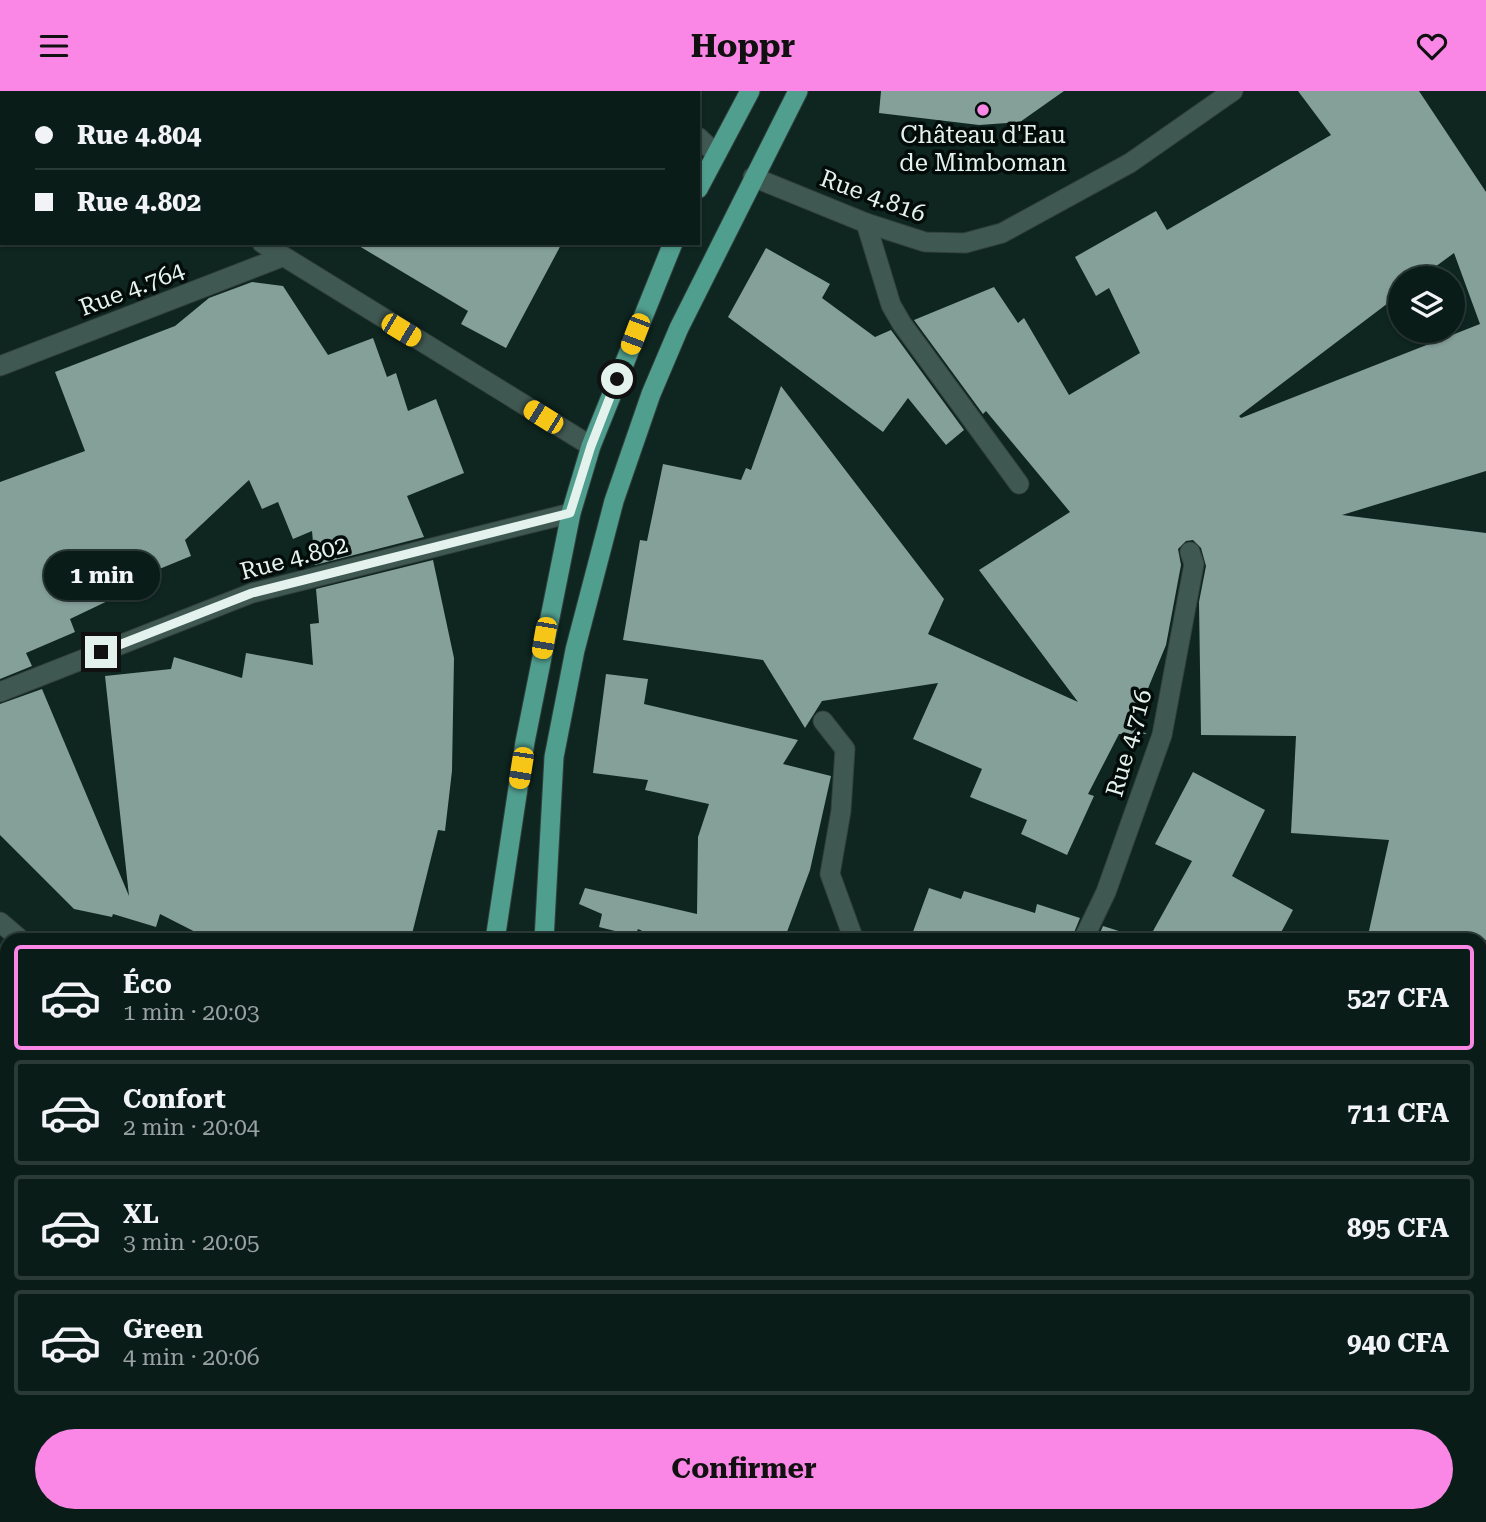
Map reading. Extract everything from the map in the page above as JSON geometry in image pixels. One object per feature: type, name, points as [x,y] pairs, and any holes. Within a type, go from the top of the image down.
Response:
[{"type":"main road","points":[[700,185],[750,91]]},
{"type":"main road","points":[[544,933],[554,757],[575,650],[614,501],[651,394],[753,177],[797,91]]},
{"type":"main road","points":[[496,933],[525,743],[570,513],[591,446],[672,245]]},
{"type":"street","name":"Rue 4.816","points":[[753,177],[866,223],[925,242],[965,243],[1002,233],[1130,163],[1233,91]]},
{"type":"street","points":[[700,139],[715,153]]},
{"type":"street","points":[[866,223],[891,305],[902,324],[1018,484]]},
{"type":"street","points":[[265,245],[591,446]]},
{"type":"street","name":"Rue 4.764","points":[[0,366],[282,257]]},
{"type":"street","name":"Rue 4.802","points":[[0,692],[252,593],[570,513]]},
{"type":"street","name":"Rue 4.716","points":[[1086,933],[1106,892],[1163,735],[1194,564],[1190,552]]},
{"type":"street","points":[[823,720],[845,749],[841,811],[830,874],[851,933]]},
{"type":"building","name":"Château d'Eau de Mimboman","points":[[881,91],[1064,91],[1020,122],[979,125],[879,113]]},
{"type":"building","points":[[1298,91],[1419,91],[1486,192],[1486,471],[1342,515],[1486,533],[1486,933],[1369,933],[1389,840],[1291,833],[1296,736],[1201,735],[1199,602],[1206,566],[1201,548],[1193,540],[1186,541],[1178,549],[1181,565],[1166,645],[1132,727],[1147,734],[1119,734],[1088,794],[1094,796],[1067,855],[1021,834],[1027,820],[970,797],[982,769],[913,739],[938,683],[822,701],[805,728],[763,660],[623,640],[640,540],[647,541],[663,464],[741,480],[746,468],[751,470],[781,386],[944,599],[928,634],[1078,702],[979,570],[1070,512],[986,411],[983,414],[914,320],[994,287],[1018,323],[1024,318],[1069,395],[1140,353],[1109,288],[1096,296],[1075,257],[1156,211],[1167,230],[1331,135]]},
{"type":"building","points":[[357,245],[561,245],[506,348],[461,324],[468,311]]},
{"type":"building","points":[[766,248],[830,284],[822,298],[875,337],[891,330],[964,430],[946,445],[908,398],[883,432],[728,317]]},
{"type":"building","points":[[252,282],[283,286],[328,355],[373,338],[387,377],[396,373],[408,411],[436,399],[464,473],[407,496],[424,537],[315,565],[312,531],[293,539],[278,502],[262,509],[249,480],[185,540],[191,556],[135,579],[139,586],[70,619],[75,632],[26,653],[32,666],[0,679],[0,482],[85,451],[55,372],[175,326],[209,298]]},
{"type":"building","points":[[433,560],[454,658],[452,771],[445,831],[438,830],[412,933],[197,933],[160,914],[156,927],[113,914],[112,917],[74,909],[0,835],[0,704],[42,689],[129,896],[105,676],[171,669],[174,657],[242,678],[246,653],[313,665],[310,624],[319,623],[316,589]]},
{"type":"building","points":[[606,674],[648,679],[644,704],[798,740],[783,764],[831,776],[810,870],[787,933],[647,933],[638,929],[636,933],[623,933],[599,927],[602,914],[579,904],[585,888],[697,914],[698,837],[709,804],[645,790],[648,780],[593,773]]},
{"type":"building","points":[[1193,772],[1265,810],[1232,876],[1293,910],[1281,933],[1152,933],[1192,861],[1155,844]]},
{"type":"building","points":[[929,888],[961,899],[964,891],[1035,913],[1037,904],[1080,918],[1074,933],[913,933]]},
{"type":"building","points":[[1103,926],[1125,933],[1100,933]]},
{"type":"place","name":"Château d'Eau de Mimboman","points":[[983,110]]},
{"type":"route","points":[[101,652],[252,593],[570,513],[591,446],[617,379]]}]
